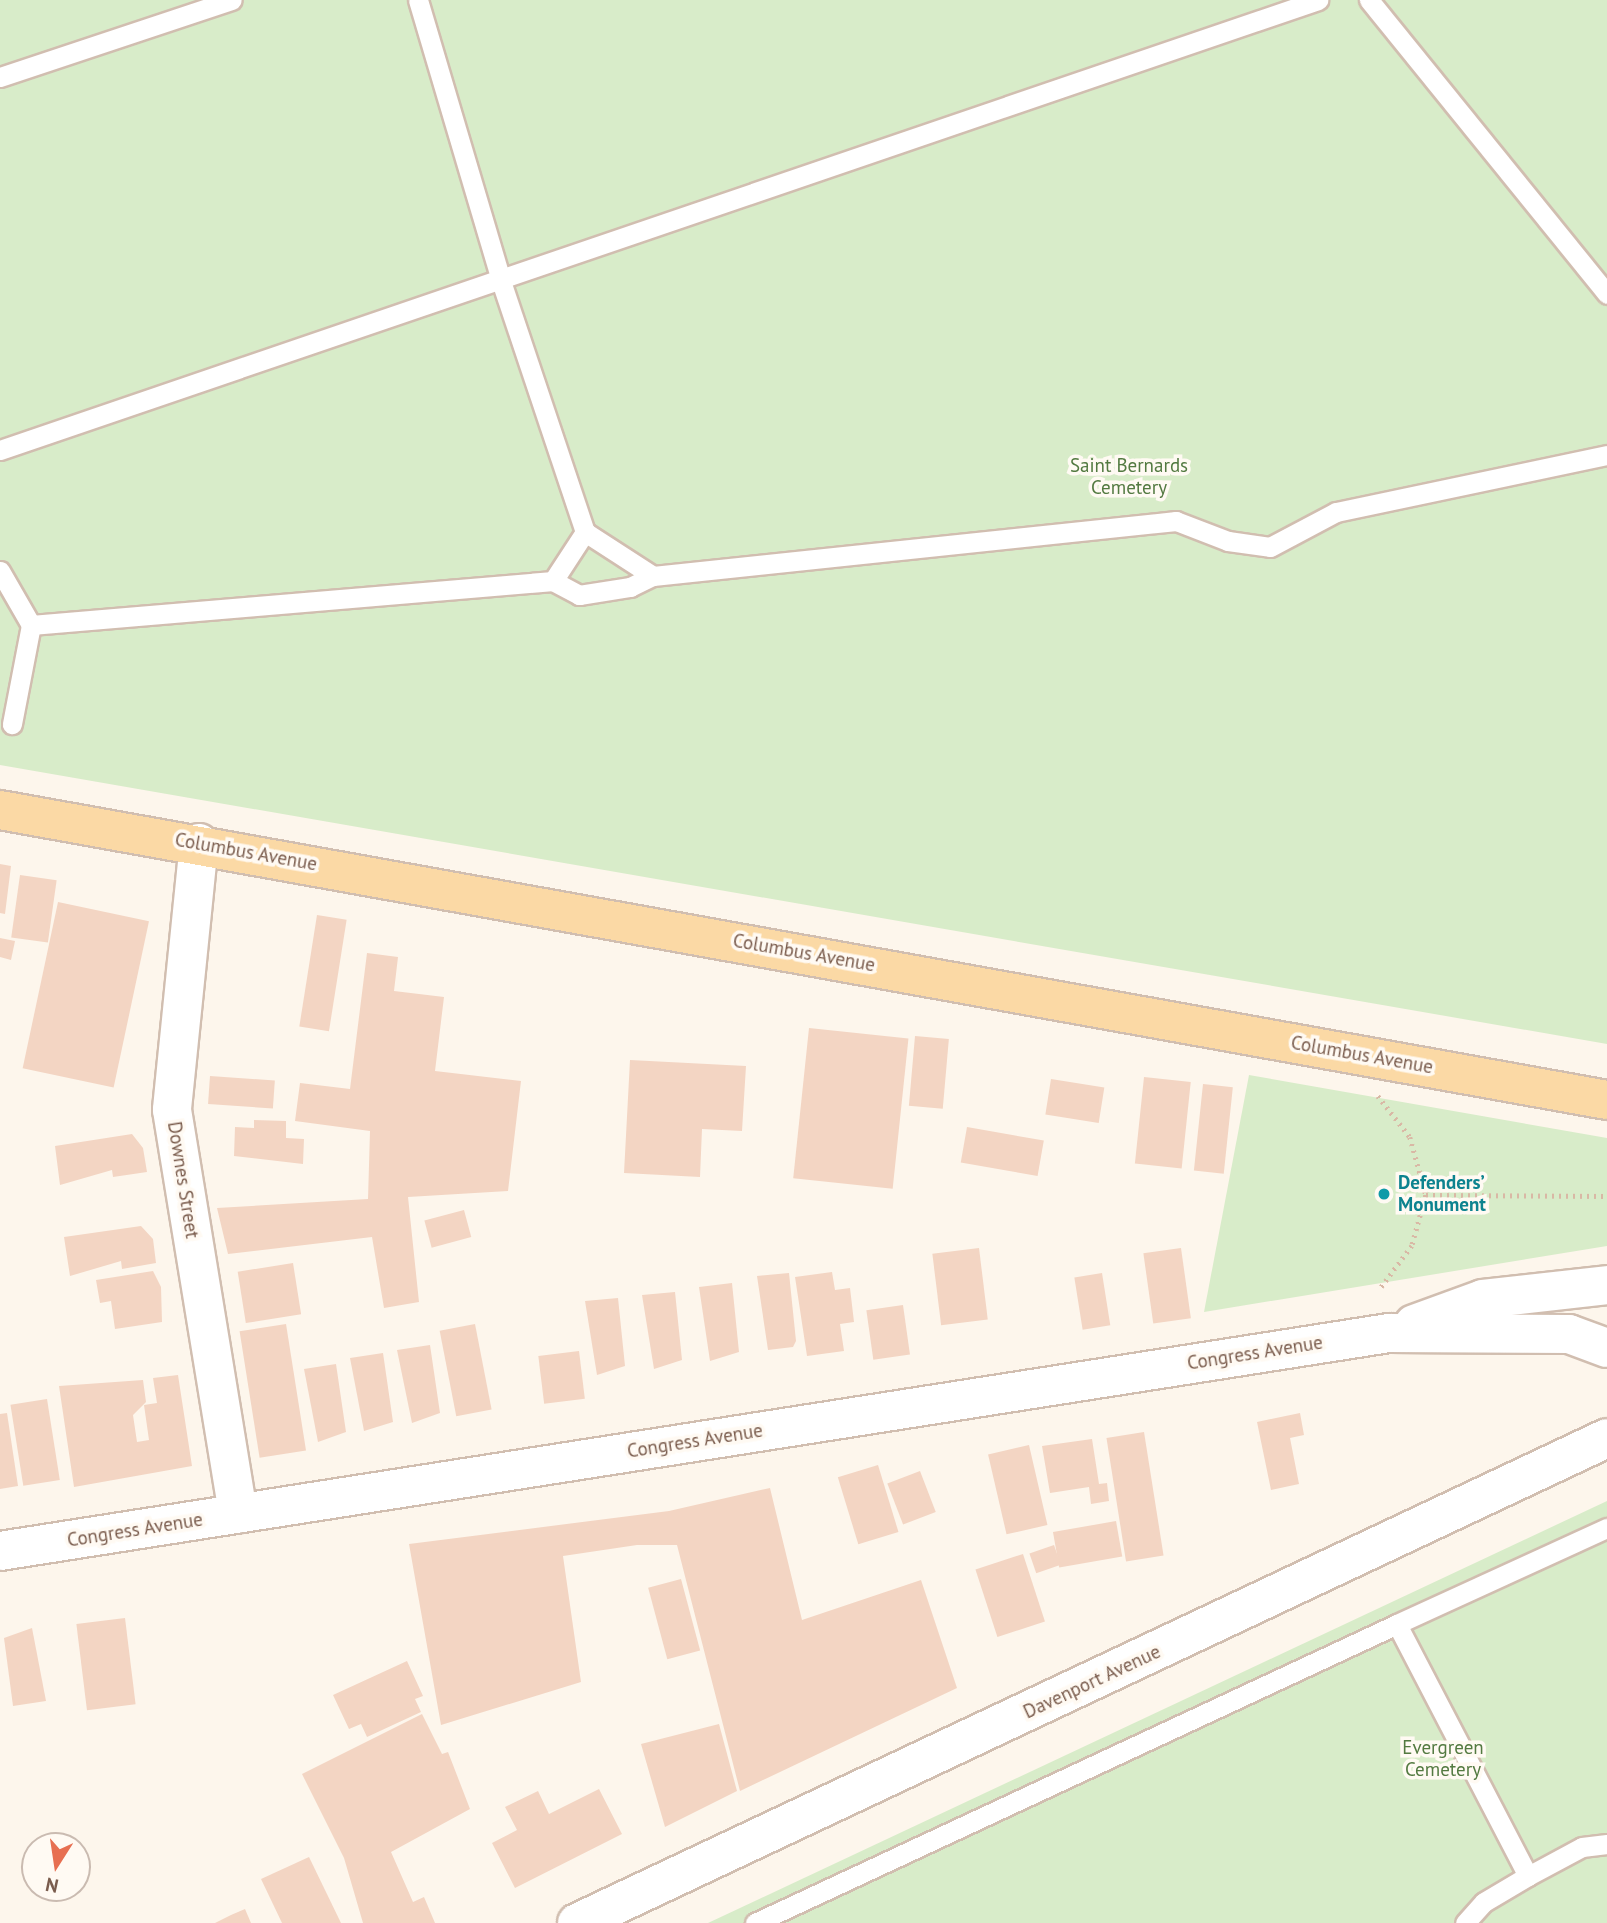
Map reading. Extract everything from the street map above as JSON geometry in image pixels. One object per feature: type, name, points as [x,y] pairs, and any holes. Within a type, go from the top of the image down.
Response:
[{"type":"main road","name":"Columbus Avenue","points":[[0,810],[198,843],[1607,1100]]},
{"type":"main road","name":"Downes Street","points":[[198,843],[172,1110],[238,1514]]},
{"type":"main road","name":"Congress Avenue","points":[[1389,1333],[1483,1299],[1607,1285]]},
{"type":"main road","name":"Congress Avenue","points":[[0,1552],[1389,1333],[1569,1334],[1607,1348]]},
{"type":"main road","name":"Davenport Avenue","points":[[577,1923],[1607,1438]]},
{"type":"lane","points":[[0,77],[232,0]]},
{"type":"lane","points":[[418,0],[501,281],[585,532],[653,576]]},
{"type":"lane","points":[[0,450],[1318,0]]},
{"type":"lane","points":[[1368,0],[1607,294]]},
{"type":"lane","points":[[31,625],[553,581],[579,595],[630,587],[653,576],[1176,522],[1228,541],[1270,547],[1336,512],[1607,455]]},
{"type":"lane","points":[[553,581],[585,532]]},
{"type":"lane","points":[[0,571],[31,625],[12,724]]},
{"type":"lane","points":[[755,1923],[1607,1528]]},
{"type":"lane","points":[[1397,1625],[1528,1876]]},
{"type":"lane","points":[[1465,1923],[1484,1902],[1528,1876],[1582,1847],[1607,1844]]},
{"type":"path","points":[[1377,1094],[1410,1137],[1426,1195],[1412,1246],[1380,1289]]},
{"type":"path","points":[[1426,1195],[1607,1196]]},
{"type":"green space","name":"Saint Bernards Cemetery","points":[[0,0],[1607,0],[1607,1044],[0,765]]},
{"type":"green space","points":[[1249,1075],[1607,1138],[1607,1246],[1204,1312]]},
{"type":"green space","name":"Evergreen Cemetery","points":[[1607,1501],[1607,1923],[708,1923]]},
{"type":"building","points":[[0,864],[11,866],[5,914],[0,913]]},
{"type":"building","points":[[20,875],[57,880],[48,943],[11,937]]},
{"type":"building","points":[[58,902],[149,921],[114,1088],[23,1068]]},
{"type":"building","points":[[317,915],[347,920],[329,1031],[299,1027]]},
{"type":"building","points":[[0,938],[15,941],[11,960],[0,957]]},
{"type":"building","points":[[367,953],[398,957],[394,991],[444,997],[435,1071],[521,1081],[508,1191],[408,1197],[419,1302],[384,1308],[372,1237],[228,1254],[217,1208],[368,1199],[370,1131],[295,1121],[300,1083],[350,1089]]},
{"type":"building","points":[[809,1028],[908,1038],[893,1189],[793,1178]]},
{"type":"building","points":[[915,1036],[949,1039],[943,1109],[909,1106]]},
{"type":"building","points":[[630,1060],[746,1066],[742,1131],[702,1129],[700,1177],[624,1173]]},
{"type":"building","points":[[210,1076],[275,1081],[273,1108],[208,1104]]},
{"type":"building","points":[[1144,1077],[1191,1082],[1182,1168],[1135,1164]]},
{"type":"building","points":[[1051,1079],[1104,1087],[1099,1123],[1045,1115]]},
{"type":"building","points":[[1203,1084],[1233,1087],[1224,1174],[1194,1171]]},
{"type":"building","points":[[254,1120],[286,1121],[286,1138],[304,1139],[303,1164],[234,1156],[235,1127],[254,1128]]},
{"type":"building","points":[[967,1127],[1044,1141],[1038,1176],[961,1162]]},
{"type":"building","points":[[132,1134],[143,1148],[147,1172],[113,1177],[112,1170],[60,1185],[55,1146]]},
{"type":"building","points":[[464,1210],[471,1237],[432,1248],[424,1221]]},
{"type":"building","points":[[141,1226],[153,1239],[156,1263],[122,1269],[121,1261],[70,1276],[64,1237]]},
{"type":"building","points":[[979,1248],[988,1319],[941,1325],[932,1254]]},
{"type":"building","points":[[1181,1248],[1191,1318],[1153,1324],[1143,1253]]},
{"type":"building","points":[[293,1263],[301,1314],[246,1323],[238,1272]]},
{"type":"building","points":[[153,1271],[161,1287],[162,1322],[115,1329],[111,1301],[100,1303],[96,1280]]},
{"type":"building","points":[[832,1272],[835,1290],[850,1288],[854,1322],[840,1324],[844,1351],[807,1356],[795,1277]]},
{"type":"building","points":[[789,1273],[796,1341],[793,1347],[768,1350],[757,1276]]},
{"type":"building","points":[[1102,1273],[1110,1325],[1083,1330],[1074,1277]]},
{"type":"building","points":[[732,1283],[739,1352],[710,1361],[699,1287]]},
{"type":"building","points":[[675,1292],[682,1360],[654,1369],[642,1295]]},
{"type":"building","points":[[618,1298],[625,1366],[597,1375],[585,1301]]},
{"type":"building","points":[[903,1305],[910,1355],[873,1360],[866,1310]]},
{"type":"building","points":[[286,1324],[306,1450],[260,1458],[240,1331]]},
{"type":"building","points":[[475,1324],[492,1409],[456,1416],[440,1331]]},
{"type":"building","points":[[430,1345],[440,1413],[412,1423],[397,1350]]},
{"type":"building","points":[[579,1351],[585,1399],[544,1404],[538,1356]]},
{"type":"building","points":[[383,1353],[393,1422],[364,1431],[350,1358]]},
{"type":"building","points":[[336,1364],[346,1432],[318,1442],[304,1369]]},
{"type":"building","points":[[178,1375],[192,1466],[74,1487],[59,1386],[143,1380],[146,1402],[133,1415],[137,1442],[149,1440],[144,1405],[157,1403],[153,1378]]},
{"type":"building","points":[[47,1399],[60,1480],[23,1486],[10,1405]]},
{"type":"building","points":[[7,1413],[18,1486],[0,1489],[0,1414]]},
{"type":"building","points":[[1300,1413],[1304,1435],[1290,1438],[1299,1484],[1271,1490],[1257,1422]]},
{"type":"building","points":[[1144,1432],[1164,1555],[1126,1561],[1106,1438]]},
{"type":"building","points":[[1092,1439],[1099,1484],[1107,1483],[1109,1501],[1091,1504],[1089,1487],[1050,1493],[1042,1446]]},
{"type":"building","points":[[1029,1445],[1047,1525],[1007,1534],[988,1454]]},
{"type":"building","points":[[878,1465],[898,1532],[858,1544],[838,1477]]},
{"type":"building","points":[[920,1471],[936,1512],[903,1525],[887,1484]]},
{"type":"building","points":[[770,1488],[802,1620],[921,1580],[957,1688],[740,1791],[677,1545],[637,1545],[563,1556],[581,1682],[441,1725],[409,1544],[669,1511]]},
{"type":"building","points":[[1116,1521],[1122,1556],[1059,1568],[1053,1532]]},
{"type":"building","points":[[1054,1545],[1061,1565],[1036,1573],[1029,1553]]},
{"type":"building","points":[[1023,1554],[1045,1622],[997,1637],[975,1569]]},
{"type":"building","points":[[681,1579],[700,1650],[667,1659],[648,1588]]},
{"type":"building","points":[[125,1618],[136,1704],[87,1710],[76,1624]]},
{"type":"building","points":[[32,1628],[46,1701],[13,1706],[4,1638]]},
{"type":"building","points":[[407,1661],[423,1696],[415,1699],[421,1712],[367,1737],[361,1724],[349,1729],[333,1695]]},
{"type":"building","points":[[422,1714],[442,1754],[448,1752],[470,1809],[391,1852],[413,1902],[424,1897],[435,1923],[363,1923],[344,1858],[302,1774]]},
{"type":"building","points":[[719,1724],[737,1791],[665,1827],[641,1744]]},
{"type":"building","points":[[599,1789],[622,1834],[515,1888],[492,1843],[517,1830],[505,1807],[538,1791],[549,1814]]},
{"type":"building","points":[[309,1857],[341,1923],[282,1923],[261,1879]]},
{"type":"building","points":[[245,1909],[251,1923],[215,1923],[231,1915]]},
{"type":"place","name":"Defenders’ Monument","points":[[1384,1194]]}]
